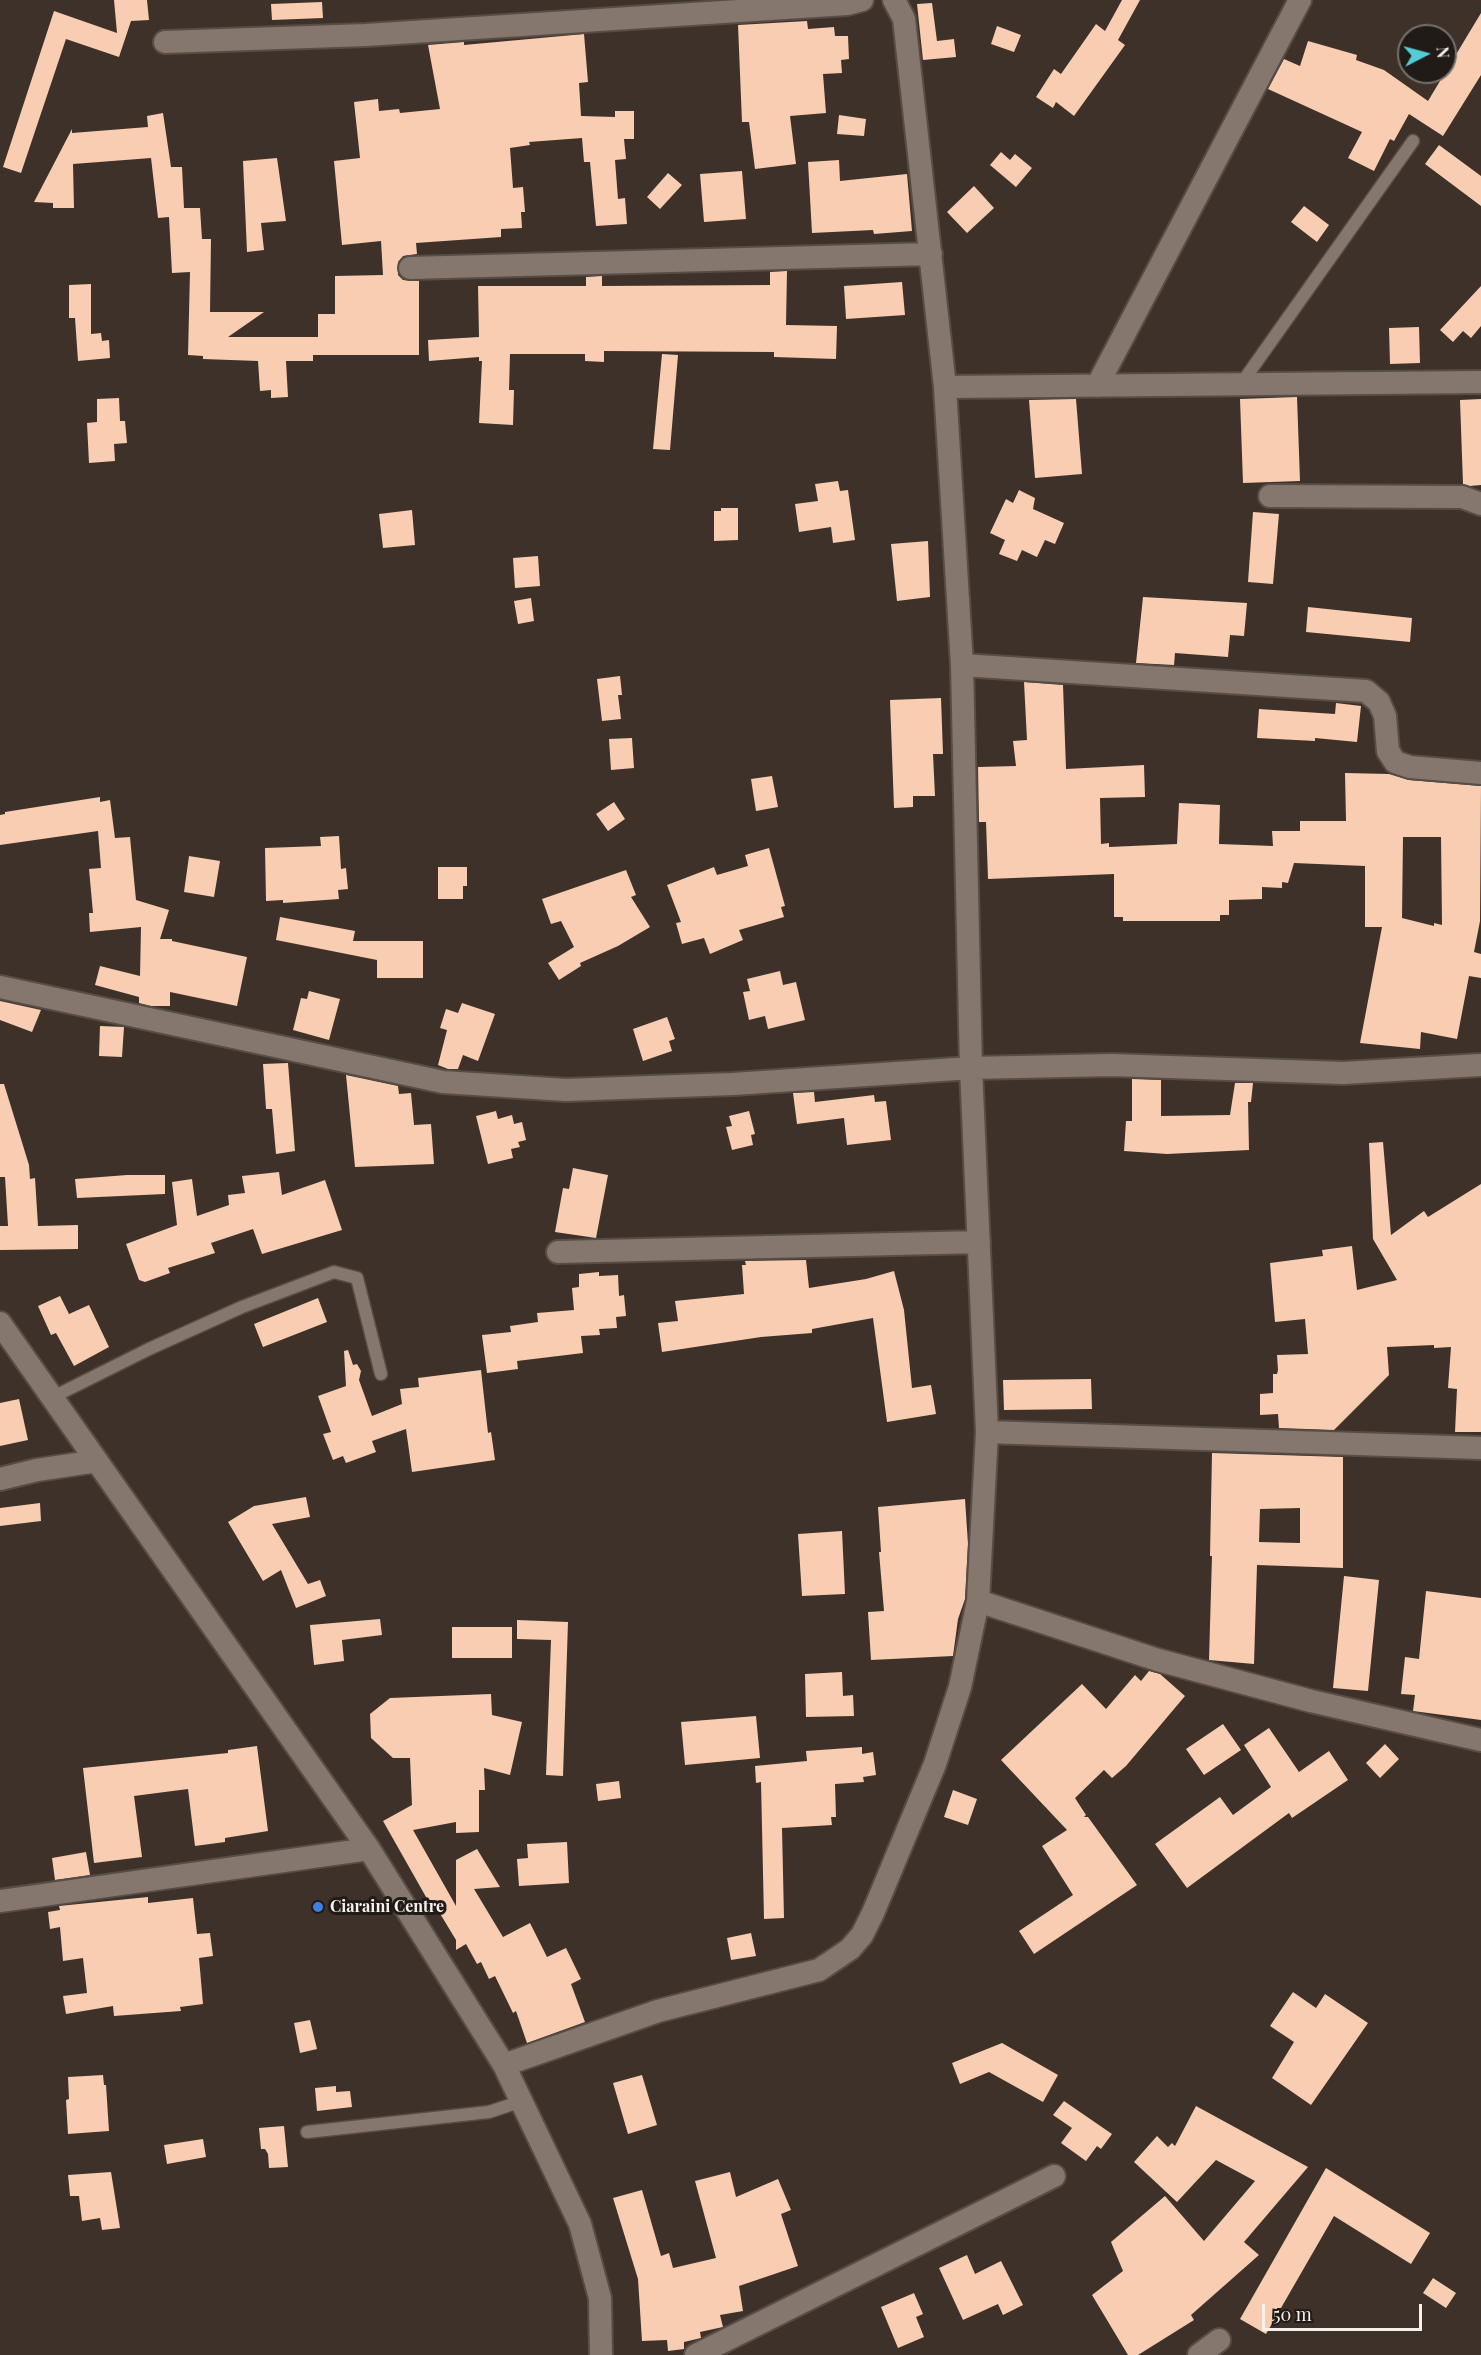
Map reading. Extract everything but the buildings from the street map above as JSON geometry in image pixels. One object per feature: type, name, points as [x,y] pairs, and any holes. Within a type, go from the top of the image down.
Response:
[{"type":"street","points":[[165,42],[366,35],[848,4],[862,0]]},
{"type":"street","points":[[504,2065],[658,2011],[819,1970],[850,1949],[862,1935],[873,1913],[934,1764],[960,1687],[978,1601],[987,1432],[971,1068],[962,665],[945,387],[904,18],[894,0]]},
{"type":"street","points":[[1097,386],[1300,0]]},
{"type":"street","points":[[410,268],[931,254]]},
{"type":"street","points":[[945,387],[1481,382]]},
{"type":"street","points":[[1270,496],[1462,497],[1481,504]]},
{"type":"street","points":[[962,665],[1366,691],[1379,702],[1384,716],[1388,751],[1395,762],[1410,767],[1481,772]]},
{"type":"street","points":[[0,987],[443,1082],[566,1090],[733,1084],[971,1068],[1112,1065],[1343,1073],[1481,1065]]},
{"type":"street","points":[[558,1252],[979,1242]]},
{"type":"street","points":[[0,1323],[369,1849],[504,2065],[580,2224],[600,2298],[601,2355]]},
{"type":"street","points":[[987,1432],[1481,1448]]},
{"type":"street","points":[[0,1479],[37,1470],[97,1461]]},
{"type":"street","points":[[978,1601],[1158,1660],[1311,1701],[1481,1740]]},
{"type":"street","points":[[0,1901],[369,1849]]},
{"type":"street","points":[[696,2355],[1054,2176]]},
{"type":"street","points":[[1200,2355],[1219,2340]]},
{"type":"lane","points":[[1241,384],[1413,141]]},
{"type":"lane","points":[[53,1397],[160,1344],[242,1307],[334,1272],[357,1278],[381,1374]]},
{"type":"lane","points":[[306,2132],[489,2112],[522,2101]]},
{"type":"place","name":"Ciaraini Centre","points":[[318,1907]]}]
